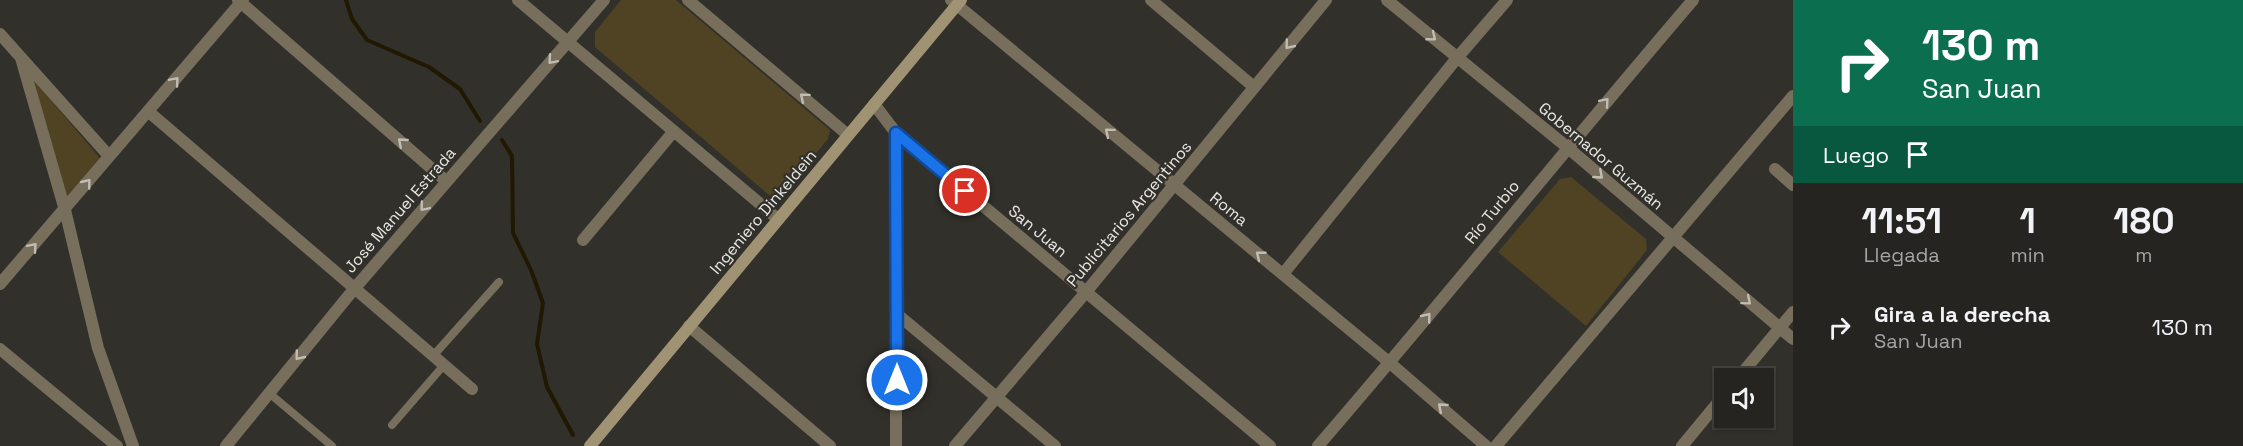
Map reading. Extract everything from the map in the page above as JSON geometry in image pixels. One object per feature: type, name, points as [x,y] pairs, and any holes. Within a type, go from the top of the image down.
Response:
[{"type":"main road","name":"Ingeniero Dinkeldein","points":[[590,446],[956,2]]},
{"type":"street","points":[[518,0],[778,219]]},
{"type":"street","name":"José Manuel Estrada","points":[[226,446],[354,289],[604,0]]},
{"type":"street","points":[[688,0],[848,135]]},
{"type":"street","points":[[1151,0],[1254,87]]},
{"type":"street","name":"Publicitarios Argentinos","points":[[955,446],[1086,292],[1326,0]]},
{"type":"street","name":"Gobernador Guzmán","points":[[1387,0],[1566,147],[1793,339]]},
{"type":"street","points":[[1283,274],[1457,58],[1507,0]]},
{"type":"street","name":"Río Turbio","points":[[1318,446],[1390,363],[1566,147],[1693,0]]},
{"type":"street","points":[[0,284],[149,112],[241,1],[446,181]]},
{"type":"street","name":"Roma","points":[[956,2],[1390,363],[1486,446]]},
{"type":"street","points":[[0,34],[109,156]]},
{"type":"street","points":[[21,58],[65,210],[98,348],[133,446]]},
{"type":"street","points":[[1496,446],[1793,96]]},
{"type":"street","name":"San Juan","points":[[874,104],[896,133],[1270,446]]},
{"type":"street","points":[[149,112],[472,389]]},
{"type":"street","points":[[583,240],[674,131]]},
{"type":"street","points":[[896,133],[896,446]]},
{"type":"street","points":[[1775,170],[1793,185]]},
{"type":"street","points":[[1746,368],[1793,312]]},
{"type":"street","points":[[897,314],[1055,446]]},
{"type":"street","points":[[689,326],[830,446]]},
{"type":"street","points":[[0,349],[117,446]]},
{"type":"street","points":[[1682,446],[1714,407]]},
{"type":"lane","points":[[433,356],[500,282]]},
{"type":"lane","points":[[392,426],[444,365]]},
{"type":"lane","points":[[269,393],[333,446]]},
{"type":"shaded area","points":[[621,0],[676,0],[830,130],[828,139],[781,195],[769,195],[595,47],[595,32]]},
{"type":"shaded area","points":[[32,78],[100,158],[67,197]]},
{"type":"shaded area","points":[[1571,177],[1646,239],[1647,250],[1586,326],[1498,252],[1560,179]]},
{"type":"waterway","points":[[346,0],[352,19],[367,40],[429,67],[460,89],[480,121]]},
{"type":"waterway","points":[[502,140],[512,156],[513,233],[531,270],[543,303],[537,344],[547,387],[573,435]]},
{"type":"route","points":[[897,380],[896,133],[965,191]]}]
